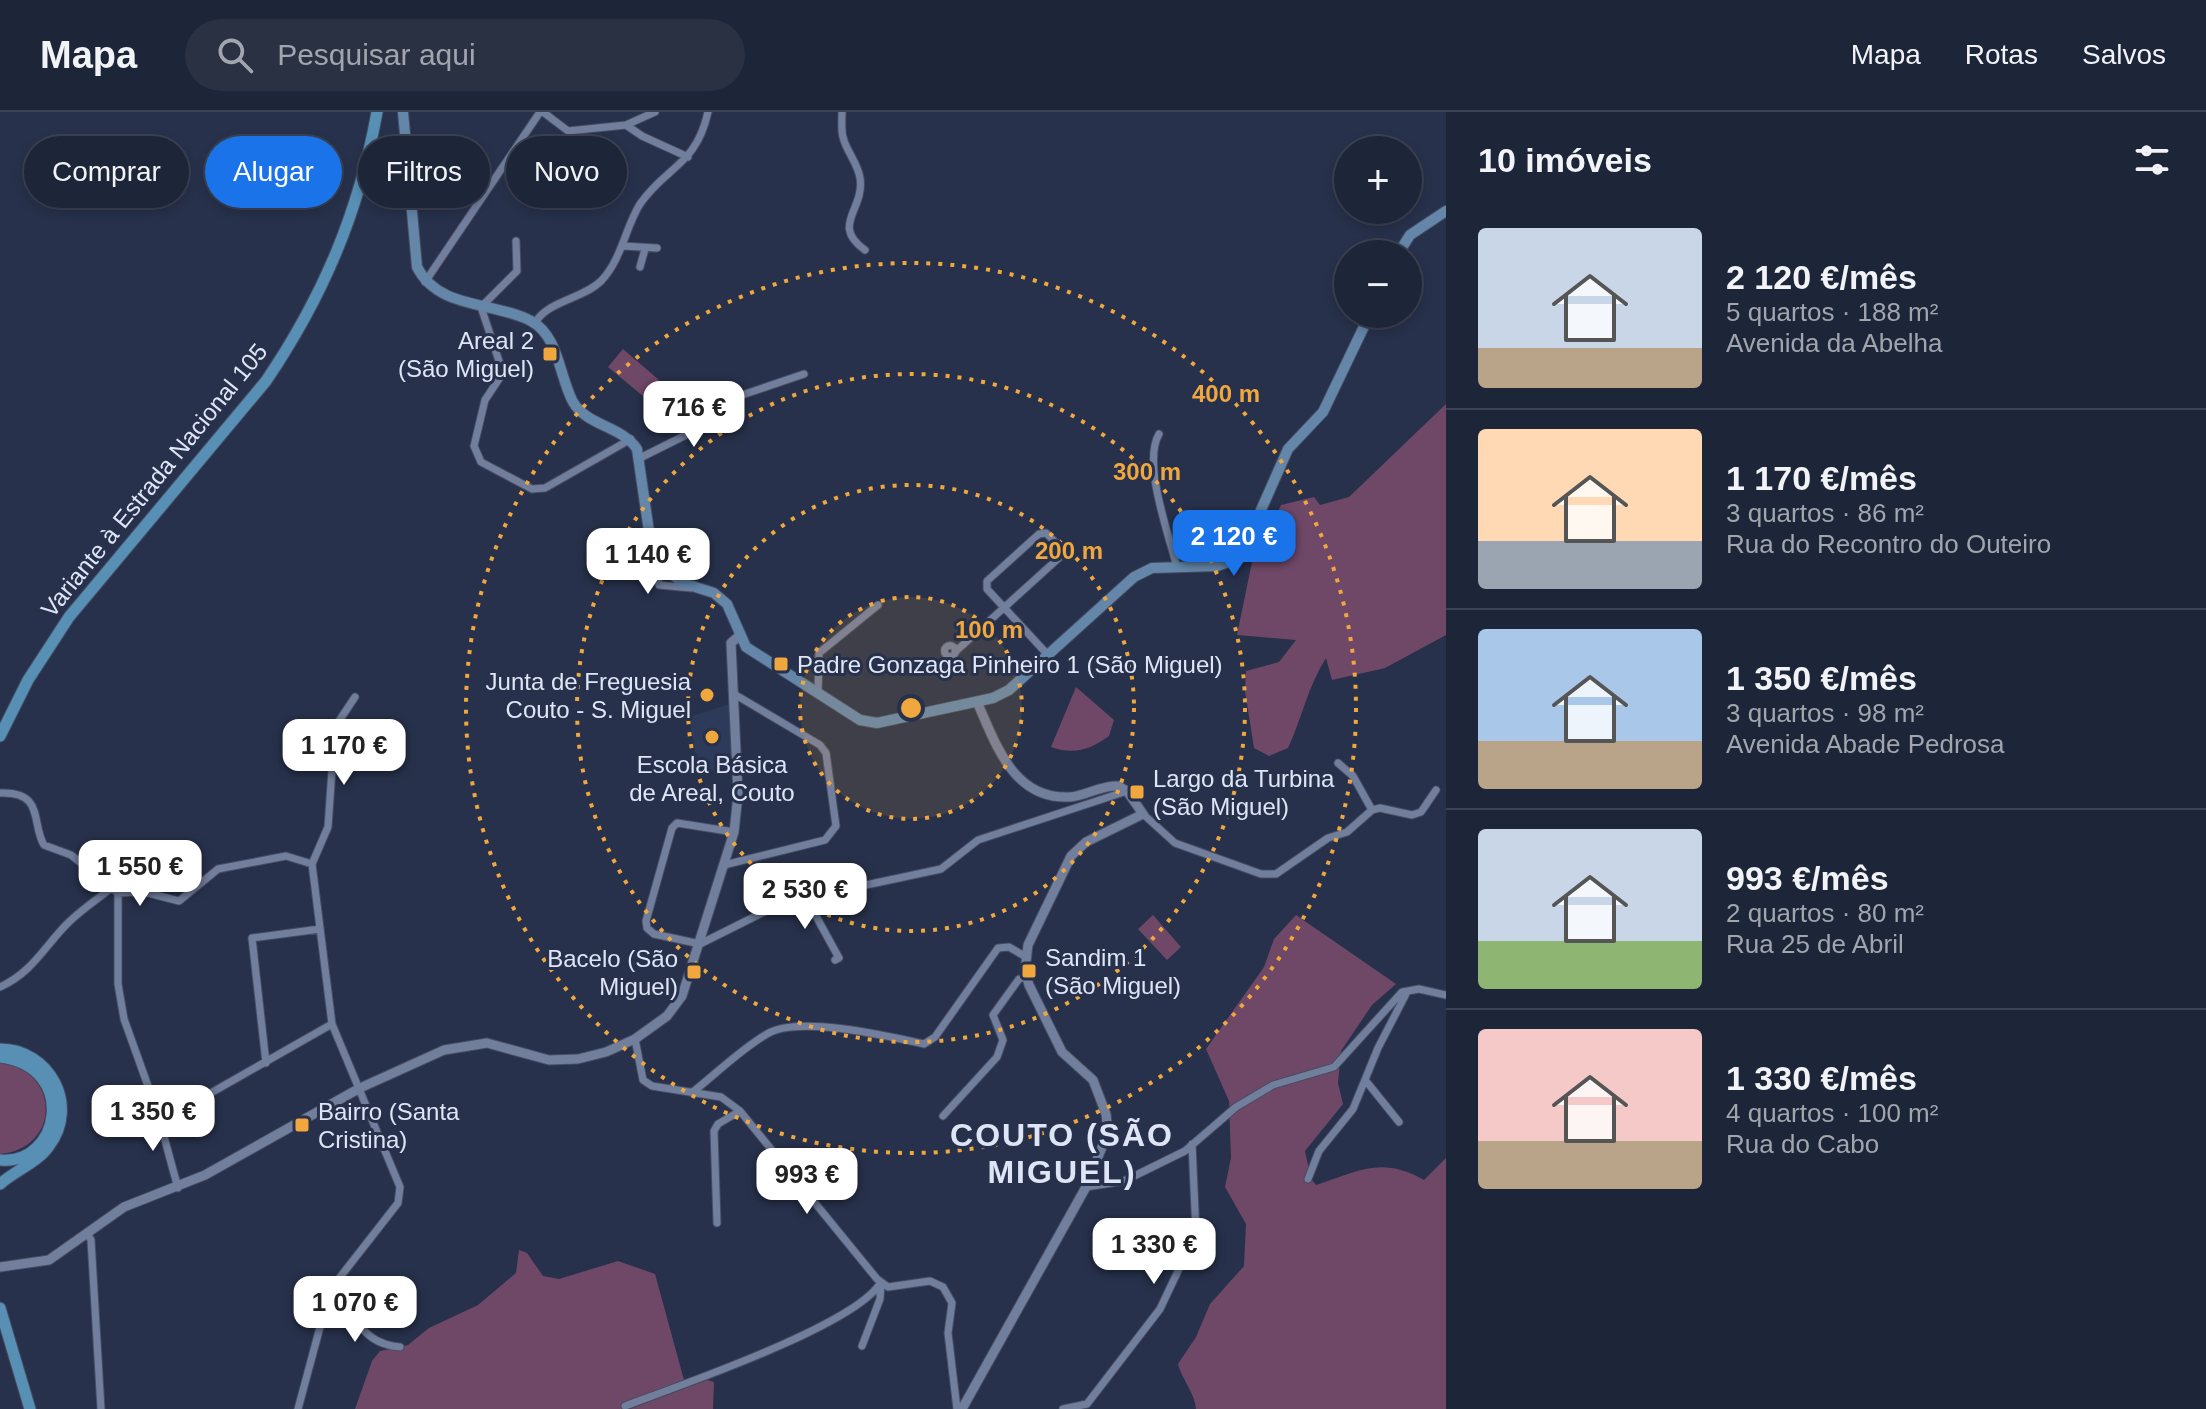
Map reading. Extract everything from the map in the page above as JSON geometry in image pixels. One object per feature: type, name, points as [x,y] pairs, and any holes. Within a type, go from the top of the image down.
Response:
[{"type":"main road","name":"Variante à Estrada Nacional 105","points":[[0,736],[28,680],[69,617],[257,392],[295,339],[335,261],[352,216],[377,112]]},
{"type":"main road","points":[[403,112],[417,267],[425,282],[440,294],[535,323],[549,339],[574,403],[584,415],[631,439],[640,458],[651,545],[664,568],[683,583],[714,593],[727,604],[746,647],[860,720],[877,723],[977,702],[1009,690],[1134,577],[1152,568],[1217,566],[1232,561],[1245,546],[1288,449],[1323,412],[1363,328]]},
{"type":"main road","points":[[1407,240],[1446,211]]},
{"type":"main road","points":[[0,1049],[30,1054],[45,1065],[61,1099],[57,1132],[49,1147],[0,1184]]},
{"type":"main road","points":[[0,1057],[34,1067],[52,1096],[52,1117],[45,1136],[32,1152],[9,1161],[0,1160]]},
{"type":"main road","points":[[0,1308],[30,1409]]},
{"type":"main road","points":[[0,1330],[30,1409]]},
{"type":"street","points":[[425,282],[542,112],[568,131],[626,125],[655,112]]},
{"type":"street","points":[[535,323],[542,313],[600,282],[623,246],[640,204],[688,157],[702,138],[708,112]]},
{"type":"street","points":[[842,112],[842,136],[859,173],[861,186],[848,226],[852,241],[865,250]]},
{"type":"street","points":[[626,125],[642,136],[688,157]]},
{"type":"street","points":[[516,241],[517,271],[481,307],[501,367],[499,379],[485,400],[474,446],[481,462],[532,489],[545,488],[631,439]]},
{"type":"street","points":[[623,246],[657,248]]},
{"type":"street","points":[[640,267],[645,249]]},
{"type":"street","points":[[673,396],[665,405],[677,411],[692,412],[720,406],[804,374]]},
{"type":"street","points":[[640,458],[706,425],[720,406]]},
{"type":"street","points":[[1159,434],[1153,445],[1153,464],[1177,567]]},
{"type":"street","points":[[955,652],[1005,609],[1061,556],[1063,550],[1051,535],[1039,534],[987,581],[987,589],[1005,609],[1048,655]]},
{"type":"street","points":[[651,545],[659,585],[697,588]]},
{"type":"street","points":[[818,693],[819,653],[878,605]]},
{"type":"street","points":[[0,1267],[49,1260],[124,1207],[178,1188],[360,1088],[444,1050],[471,1043],[503,1046],[549,1060],[563,1061],[606,1052],[635,1039],[675,1006],[700,944],[734,832],[738,795],[731,643],[739,636]]},
{"type":"street","points":[[731,663],[746,647]]},
{"type":"street","points":[[724,865],[825,840],[836,826],[826,753],[820,745],[734,694]]},
{"type":"street","points":[[298,1409],[326,1302],[345,1266],[398,1203],[400,1187],[332,1024],[312,864],[328,827],[335,727],[355,697]]},
{"type":"street","points":[[977,702],[1008,769],[1017,778],[1053,797],[1073,797],[1110,786],[1127,791],[1143,814],[1175,843],[1261,874],[1276,874],[1328,838],[1347,832],[1372,810],[1380,808],[1412,815],[1421,812],[1436,790]]},
{"type":"street","points":[[1338,763],[1353,776],[1372,810]]},
{"type":"street","points":[[734,832],[686,823],[677,823],[672,828],[647,928],[654,934],[700,944],[782,903],[941,869],[978,840],[1127,791]]},
{"type":"street","points":[[0,793],[17,795],[31,804],[39,816],[44,845],[71,855],[114,891],[118,984],[122,1007],[157,1111],[178,1188]]},
{"type":"street","points":[[960,1409],[1086,1187],[1108,1132],[1106,1114],[1093,1080],[1062,1052],[1026,977],[1026,957],[1071,856],[1086,842],[1143,814]]},
{"type":"street","points":[[0,987],[34,966],[72,918],[114,891],[144,892],[179,901],[218,869],[286,856],[312,864]]},
{"type":"street","points":[[806,898],[839,958],[835,960]]},
{"type":"street","points":[[266,1063],[252,938],[320,929]]},
{"type":"street","points":[[694,1091],[768,1033],[785,1027],[854,1029],[924,1044],[935,1037],[998,948],[1009,947],[1026,957]]},
{"type":"street","points":[[943,1116],[997,1057],[1003,1040],[993,1015],[1019,979],[1026,977]]},
{"type":"street","points":[[1086,1187],[1124,1181],[1192,1144],[1236,1107],[1273,1085],[1334,1067],[1396,998],[1408,990],[1446,995]]},
{"type":"street","points":[[1308,1179],[1319,1151],[1353,1109],[1378,1048],[1408,990]]},
{"type":"street","points":[[157,1111],[202,1098],[332,1024]]},
{"type":"street","points":[[635,1039],[643,1080],[652,1086],[721,1097],[740,1111],[881,1282],[888,1287],[930,1281],[943,1287],[952,1303],[948,1333],[960,1409]]},
{"type":"street","points":[[1366,1081],[1399,1122]]},
{"type":"street","points":[[717,1223],[714,1131],[718,1124],[740,1111]]},
{"type":"street","points":[[1063,1409],[1088,1406],[1160,1309],[1196,1233],[1192,1144]]},
{"type":"street","points":[[87,1233],[91,1240],[101,1409]]},
{"type":"street","points":[[862,1346],[880,1299],[881,1282]]},
{"type":"street","points":[[625,1406],[774,1349],[868,1300],[881,1282]]},
{"type":"street","points":[[300,1292],[326,1302],[362,1325],[370,1340],[379,1345],[400,1347]]},
{"type":"shaded area","points":[[623,349],[659,380],[644,397],[608,367]]},
{"type":"shaded area","points":[[1446,404],[1446,635],[1385,668],[1332,680],[1326,658],[1314,680],[1288,748],[1269,756],[1254,748],[1245,691],[1246,671],[1279,662],[1296,640],[1237,635],[1252,562],[1281,505],[1314,497],[1320,505],[1349,497]]},
{"type":"shaded area","points":[[1076,687],[1114,720],[1109,736],[1082,750],[1067,751],[1051,747]]},
{"type":"shaded area","name":"Escola Básica de Areal, Couto","points":[[729,704],[732,765],[701,774],[691,762],[696,757],[689,717]]},
{"type":"shaded area","points":[[1153,915],[1181,947],[1167,960],[1138,929]]},
{"type":"shaded area","points":[[1296,915],[1396,984],[1372,1005],[1341,1051],[1338,1083],[1343,1104],[1305,1151],[1311,1179],[1316,1185],[1358,1171],[1383,1167],[1424,1180],[1446,1158],[1446,1409],[1196,1409],[1178,1364],[1196,1337],[1210,1304],[1244,1266],[1246,1224],[1225,1187],[1231,1158],[1229,1101],[1206,1049],[1264,967],[1274,939]]},
{"type":"shaded area","points":[[0,1062],[20,1068],[34,1079],[43,1093],[46,1109],[43,1125],[34,1138],[20,1149],[0,1154]]},
{"type":"shaded area","points":[[519,1250],[527,1253],[543,1276],[559,1279],[618,1261],[655,1274],[684,1380],[621,1405],[624,1409],[355,1409],[372,1361],[380,1351],[408,1345],[429,1328],[478,1305],[516,1273]]},
{"type":"shaded area","points":[[707,1380],[714,1382],[713,1409],[630,1409]]},
{"type":"place","name":"Areal 2 (São Miguel)","points":[[550,354]]},
{"type":"place","name":"Padre Gonzaga Pinheiro 1 (São Miguel)","points":[[781,664]]},
{"type":"place","name":"Junta de Freguesia Couto - S. Miguel","points":[[707,695]]},
{"type":"place","name":"Escola Básica de Areal, Couto","points":[[712,737]]},
{"type":"place","name":"Largo da Turbina (São Miguel)","points":[[1137,792]]},
{"type":"place","name":"Sandim 1 (São Miguel)","points":[[1029,971]]},
{"type":"place","name":"Bacelo (São Miguel)","points":[[694,972]]},
{"type":"place","name":"Bairro (Santa Cristina)","points":[[302,1125]]},
{"type":"district","name":"COUTO (SÃO MIGUEL)","points":[[1062,1154]]}]
